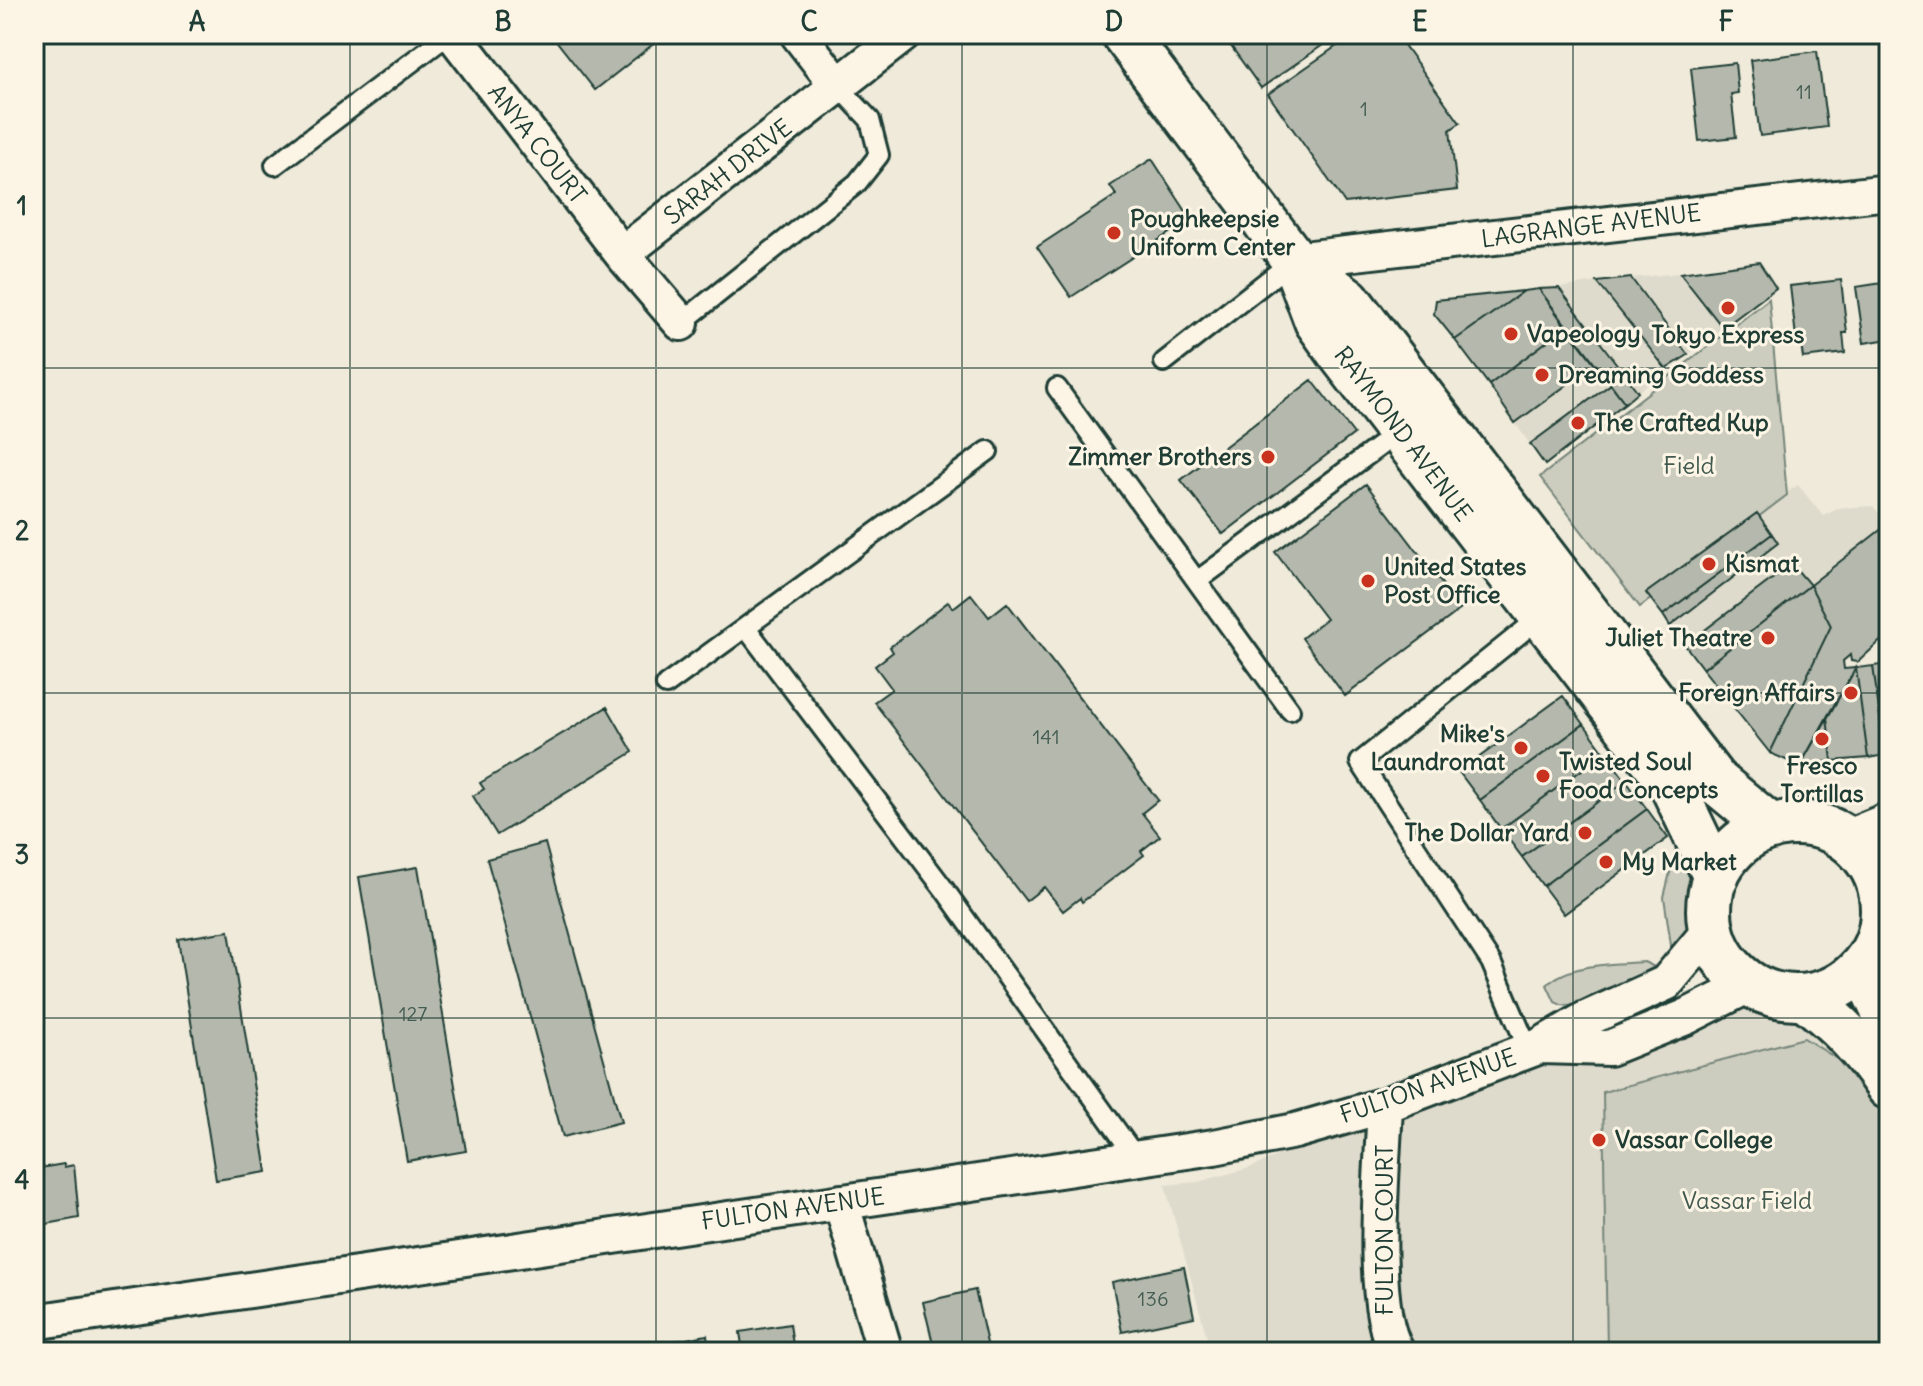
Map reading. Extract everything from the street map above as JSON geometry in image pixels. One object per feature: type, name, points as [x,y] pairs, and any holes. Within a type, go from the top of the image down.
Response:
[{"type":"main road","name":"RAYMOND AVENUE","points":[[1124,34],[1294,260],[1317,321],[1671,783],[1716,877]]},
{"type":"main road","name":"RAYMOND AVENUE","points":[[1294,260],[1348,300],[1714,780],[1771,827]]},
{"type":"main road","points":[[1797,823],[1822,827],[1845,838],[1869,861],[1886,888],[1881,932],[1863,967],[1836,988],[1804,997],[1785,997],[1749,985],[1725,961],[1711,929],[1709,906],[1716,877],[1729,855],[1748,838],[1771,827],[1797,823]]},
{"type":"main road","points":[[1863,967],[1889,1023]]},
{"type":"main road","points":[[1804,997],[1840,1024],[1864,1049],[1889,1087]]},
{"type":"street","name":"ANYA COURT","points":[[451,34],[622,254]]},
{"type":"street","points":[[798,34],[839,87]]},
{"type":"street","name":"SARAH DRIVE","points":[[622,254],[904,34]]},
{"type":"street","name":"LAGRANGE AVENUE","points":[[1294,260],[1889,192]]},
{"type":"street","points":[[622,254],[681,323]]},
{"type":"street","points":[[1845,838],[1889,820]]},
{"type":"street","name":"FULTON AVENUE","points":[[34,1322],[1137,1159],[1295,1131],[1385,1105],[1535,1049],[1586,1019],[1666,983],[1711,929]]},
{"type":"street","name":"FULTON AVENUE","points":[[1535,1049],[1609,1048],[1686,1017],[1749,985]]},
{"type":"street","name":"FULTON COURT","points":[[1385,1105],[1380,1293],[1386,1332],[1397,1352]]},
{"type":"street","points":[[841,1202],[885,1352]]},
{"type":"lane","points":[[275,165],[451,34]]},
{"type":"lane","points":[[681,323],[857,183],[879,155],[870,120],[839,87]]},
{"type":"lane","points":[[1164,362],[1294,260]]},
{"type":"lane","points":[[1057,388],[1290,710]]},
{"type":"lane","points":[[1197,581],[1400,431]]},
{"type":"lane","points":[[666,685],[988,451]]},
{"type":"lane","points":[[1535,1049],[1491,962],[1360,762],[1542,616]]},
{"type":"lane","points":[[747,629],[944,889],[1137,1159]]},
{"type":"shaded area","points":[[1680,273],[1723,328],[1688,355],[1631,278]]},
{"type":"shaded area","points":[[1597,282],[1666,369],[1638,392],[1559,288]]},
{"type":"shaded area","points":[[1595,364],[1611,384],[1530,444],[1515,423]]},
{"type":"shaded area","points":[[1798,485],[1823,516],[1840,508],[1873,506],[1888,524],[1810,585],[1792,564],[1685,645],[1670,626],[1778,544],[1757,513]]},
{"type":"shaded area","name":"Vassar College","points":[[1889,919],[1889,1352],[1211,1352],[1165,1185],[1198,1182],[1253,1167],[1366,1113],[1541,1064],[1614,1055],[1720,1008],[1822,995],[1853,984],[1881,940]]},
{"type":"green space","name":"Field","points":[[1769,299],[1787,495],[1640,607],[1540,477]]},
{"type":"green space","points":[[1677,844],[1711,895],[1706,916],[1673,959],[1664,897]]},
{"type":"green space","points":[[1644,962],[1661,970],[1580,1007],[1555,1002],[1547,985],[1567,972],[1606,964]]},
{"type":"green space","name":"Vassar Field","points":[[1804,1038],[1889,1092],[1889,1352],[1607,1352],[1603,1092]]},
{"type":"building","points":[[551,34],[666,34],[595,90]]},
{"type":"building","points":[[1326,34],[1330,40],[1261,88],[1223,35]]},
{"type":"building","points":[[1354,34],[1396,34],[1460,123],[1450,130],[1457,190],[1345,203],[1268,94]]},
{"type":"building","points":[[1817,51],[1827,127],[1760,136],[1750,60]]},
{"type":"building","points":[[1735,63],[1738,93],[1731,94],[1736,137],[1699,141],[1691,68]]},
{"type":"building","name":"Poughkeepsie Uniform Center","points":[[1152,159],[1191,219],[1071,297],[1037,247],[1116,195],[1110,186]]},
{"type":"building","name":"Tokyo Express","points":[[1759,262],[1776,288],[1723,328],[1680,273]]},
{"type":"building","points":[[1631,278],[1688,355],[1666,369],[1597,282]]},
{"type":"building","points":[[1841,280],[1847,333],[1843,333],[1845,353],[1803,358],[1800,337],[1796,337],[1790,286]]},
{"type":"building","points":[[1889,282],[1889,339],[1864,343],[1856,287]]},
{"type":"building","points":[[1559,288],[1638,392],[1625,403],[1539,289]]},
{"type":"building","name":"Vapeology","points":[[1539,289],[1566,327],[1489,385],[1455,340],[1524,291]]},
{"type":"building","points":[[1524,291],[1455,340],[1434,314],[1436,300]]},
{"type":"building","name":"Dreaming Goddess","points":[[1566,327],[1595,364],[1515,423],[1489,385]]},
{"type":"building","name":"Zimmer Brothers","points":[[1312,380],[1354,434],[1223,534],[1181,480]]},
{"type":"building","name":"The Crafted Kup","points":[[1611,384],[1625,403],[1545,465],[1530,444]]},
{"type":"building","name":"United States Post Office","points":[[1366,484],[1461,609],[1345,696],[1302,638],[1326,619],[1275,552]]},
{"type":"building","name":"Kismat","points":[[1757,513],[1772,534],[1663,615],[1646,593]]},
{"type":"building","points":[[1888,524],[1889,633],[1858,662],[1851,661],[1850,655],[1843,661],[1844,669],[1856,668],[1800,766],[1770,753],[1831,626],[1810,585]]},
{"type":"building","points":[[1772,534],[1778,543],[1670,626],[1663,615]]},
{"type":"building","points":[[1792,564],[1810,585],[1703,669],[1685,645]]},
{"type":"building","points":[[1810,585],[1831,626],[1770,753],[1703,669]]},
{"type":"building","points":[[971,594],[989,617],[1007,603],[1158,800],[1142,813],[1160,836],[1141,851],[1144,855],[1082,902],[1080,898],[1063,911],[1044,887],[1026,901],[874,702],[892,689],[875,666],[893,652],[890,647],[948,602],[953,608]]},
{"type":"building","points":[[1889,664],[1889,755],[1885,755],[1873,666]]},
{"type":"building","points":[[1873,666],[1885,755],[1868,758],[1856,668]]},
{"type":"building","name":"Foreign Affairs","points":[[1856,668],[1868,758],[1832,761],[1827,717]]},
{"type":"building","name":"Mike's Laundromat","points":[[1563,696],[1584,724],[1480,800],[1459,772]]},
{"type":"building","points":[[607,707],[633,752],[497,835],[473,796],[484,789],[480,783]]},
{"type":"building","name":"Fresco Tortillas","points":[[1827,717],[1832,761],[1800,766]]},
{"type":"building","name":"Twisted Soul Food Concepts","points":[[1584,724],[1605,753],[1501,829],[1480,800]]},
{"type":"building","points":[[1605,753],[1626,781],[1522,857],[1501,829]]},
{"type":"building","name":"The Dollar Yard","points":[[1626,781],[1647,809],[1543,886],[1522,857]]},
{"type":"building","name":"My Market","points":[[1647,809],[1668,838],[1564,914],[1543,886]]},
{"type":"building","points":[[545,843],[621,1122],[563,1137],[487,859]]},
{"type":"building","points":[[418,867],[466,1151],[407,1161],[359,877]]},
{"type":"building","points":[[229,931],[267,1172],[216,1180],[178,939]]},
{"type":"building","points":[[64,1164],[64,1167],[74,1165],[79,1218],[36,1226],[34,1169]]},
{"type":"building","points":[[1184,1267],[1194,1317],[1122,1332],[1112,1282]]},
{"type":"building","points":[[975,1290],[989,1352],[935,1352],[923,1302]]},
{"type":"building","points":[[790,1324],[794,1352],[743,1352],[740,1332]]},
{"type":"building","points":[[707,1335],[710,1352],[630,1350]]},
{"type":"place","name":"Poughkeepsie Uniform Center","points":[[1114,233]]},
{"type":"place","name":"Tokyo Express","points":[[1728,308]]},
{"type":"place","name":"Vapeology","points":[[1511,334]]},
{"type":"place","name":"Dreaming Goddess","points":[[1542,375]]},
{"type":"place","name":"The Crafted Kup","points":[[1578,423]]},
{"type":"place","name":"Zimmer Brothers","points":[[1268,457]]},
{"type":"place","name":"Kismat","points":[[1709,564]]},
{"type":"place","name":"United States Post Office","points":[[1368,581]]},
{"type":"place","name":"Juliet Theatre","points":[[1768,638]]},
{"type":"place","name":"Foreign Affairs","points":[[1851,693]]},
{"type":"place","name":"Fresco Tortillas","points":[[1822,739]]},
{"type":"place","name":"Mike's Laundromat","points":[[1521,748]]},
{"type":"place","name":"Twisted Soul Food Concepts","points":[[1543,776]]},
{"type":"place","name":"The Dollar Yard","points":[[1585,833]]},
{"type":"place","name":"My Market","points":[[1606,862]]},
{"type":"place","name":"Vassar College","points":[[1599,1140]]}]
